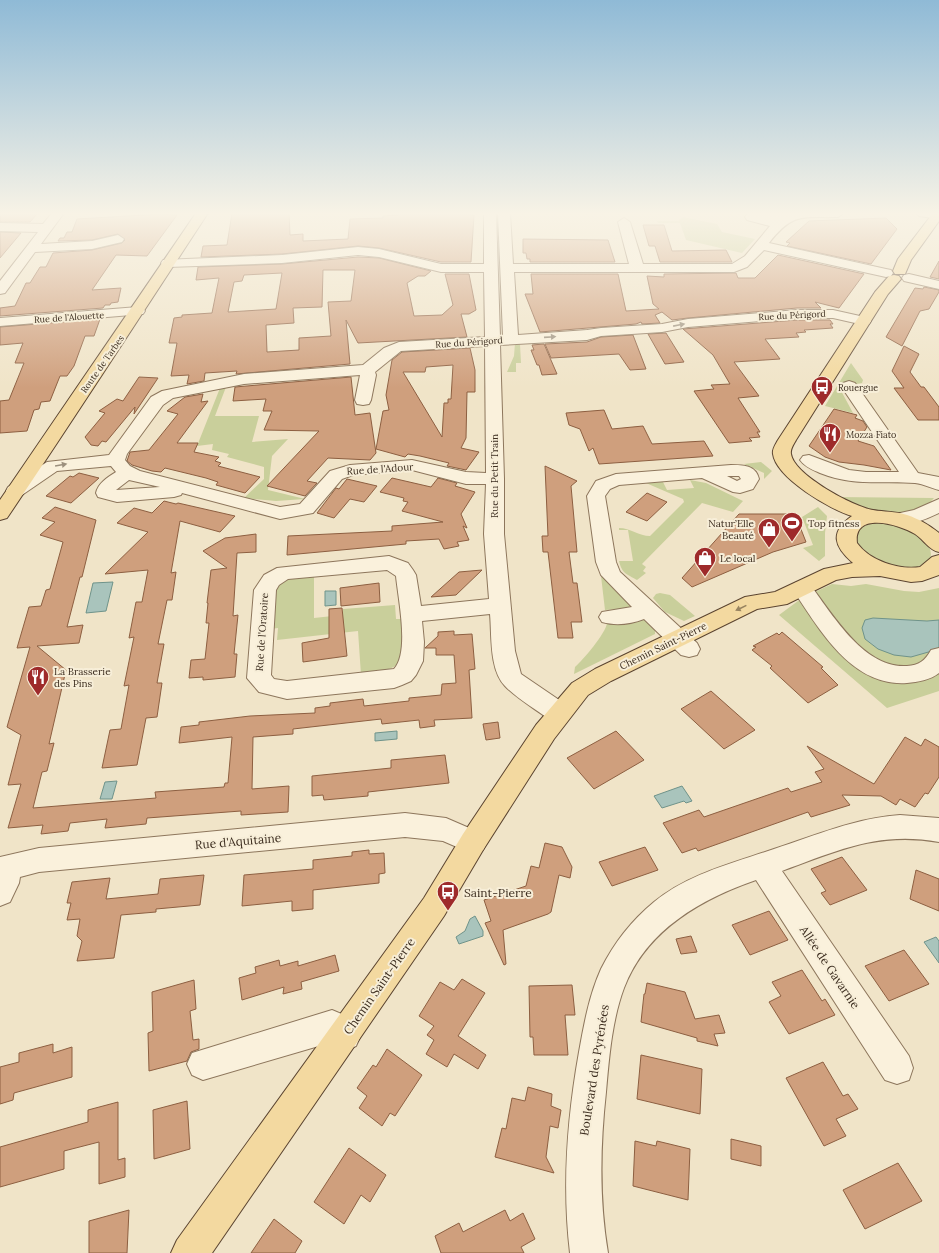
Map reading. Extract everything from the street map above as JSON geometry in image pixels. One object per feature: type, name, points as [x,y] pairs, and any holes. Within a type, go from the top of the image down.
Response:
[{"type":"main road","name":"Route de Tarbes","points":[[0,514],[100,364],[138,311],[163,271]]},
{"type":"main road","points":[[899,271],[882,292],[783,449],[782,455],[787,465],[827,498],[842,514],[849,538],[864,562],[879,569],[910,575],[935,568]]},
{"type":"main road","points":[[827,498],[849,509],[876,517],[898,519],[914,524],[936,542]]},
{"type":"main road","points":[[849,538],[856,522],[876,517]]},
{"type":"main road","name":"Chemin Saint-Pierre","points":[[831,574],[843,562],[849,538]]},
{"type":"main road","name":"Chemin Saint-Pierre","points":[[190,1253],[434,907],[473,842],[559,713],[683,644],[767,612],[779,599],[831,574],[852,570],[879,569]]},
{"type":"street","points":[[1,287],[13,271]]},
{"type":"street","name":"Rue du Petit Train","points":[[498,271],[491,340],[495,479],[494,534],[499,606],[505,661],[513,680],[559,713]]},
{"type":"street","points":[[499,271],[511,339]]},
{"type":"street","points":[[881,271],[939,285]]},
{"type":"street","name":"Rue de l'Alouette","points":[[0,322],[138,311]]},
{"type":"street","name":"Rue du Périgord","points":[[366,370],[374,367],[388,352],[396,347],[586,335],[601,332],[662,328],[688,323],[797,314],[833,314],[864,321]]},
{"type":"street","points":[[15,490],[53,466],[122,467],[118,454],[157,401],[168,394],[244,379],[366,370],[368,375],[363,400]]},
{"type":"street","points":[[849,386],[912,477]]},
{"type":"street","points":[[809,460],[828,470],[847,475],[874,478],[912,477],[930,480],[939,484]]},
{"type":"street","name":"Rue de l'Adour","points":[[188,490],[116,496],[105,493],[105,490],[122,467],[136,477],[153,479],[188,490],[272,512],[284,513],[306,509],[336,475],[350,470],[412,465],[466,478],[495,479]]},
{"type":"street","points":[[683,644],[615,580],[607,567],[596,499],[597,493],[603,485],[616,480],[704,472]]},
{"type":"street","points":[[898,519],[919,515],[939,505]]},
{"type":"street","points":[[936,542],[931,522],[939,505]]},
{"type":"street","name":"Rue de l'Oratoire","points":[[376,563],[393,564],[403,570],[406,575],[411,614],[412,661],[410,669],[403,676],[394,679],[287,690],[267,686],[259,678],[265,590],[267,583],[279,575],[288,572],[376,563]]},
{"type":"street","points":[[802,588],[829,628],[863,661],[882,671],[904,676],[926,672],[938,660],[939,656]]},
{"type":"street","points":[[411,614],[499,606]]},
{"type":"street","points":[[610,617],[631,616],[646,610]]},
{"type":"street","name":"Rue d'Aquitaine","points":[[1,877],[39,860],[405,825],[446,830],[473,842]]},
{"type":"street","name":"Boulevard des Pyrénées","points":[[589,1253],[582,1178],[583,1142],[600,1020],[612,980],[625,956],[639,936],[667,910],[683,898],[699,889],[762,865],[857,832],[879,827],[903,826],[939,830]]},
{"type":"street","name":"Allée de Gavarnie","points":[[762,865],[897,1068]]},
{"type":"street","points":[[203,1064],[332,1026],[345,1035]]},
{"type":"green space","points":[[515,343],[521,343],[521,363],[516,363],[516,372],[507,372],[514,356]]},
{"type":"green space","points":[[851,363],[863,380],[862,383],[839,387],[853,413],[825,406]]},
{"type":"green space","points":[[226,387],[215,416],[259,416],[252,442],[288,439],[272,456],[268,490],[305,499],[276,501],[244,498],[264,479],[264,467],[227,457],[229,454],[212,450],[213,444],[197,446],[220,388]]},
{"type":"green space","points":[[761,462],[772,471],[764,479],[764,473],[744,464]]},
{"type":"green space","points":[[690,480],[706,483],[743,501],[733,512],[702,503],[642,564],[646,567],[643,571],[646,573],[637,580],[628,575],[623,571],[619,561],[633,561],[628,530],[619,530],[619,528],[627,529],[642,535],[650,536],[684,502],[683,499],[646,483],[663,482],[667,490],[694,488]]},
{"type":"green space","points":[[835,497],[934,498],[920,509],[902,514],[892,514],[864,511]]},
{"type":"green space","points":[[818,507],[827,516],[825,556],[819,561],[803,548],[813,545],[802,517]]},
{"type":"green space","points":[[878,522],[903,526],[921,536],[930,549],[930,560],[918,567],[900,569],[870,559],[855,541],[862,527]]},
{"type":"green space","points":[[314,575],[314,618],[342,615],[343,609],[395,605],[396,619],[403,619],[404,645],[403,654],[396,666],[361,675],[358,631],[277,640],[278,628],[270,629],[273,591],[286,579]]},
{"type":"green space","points":[[601,576],[603,576],[635,608],[605,610]]},
{"type":"green space","points":[[832,584],[851,586],[866,584],[904,591],[919,592],[939,588],[939,691],[887,708],[779,615],[802,598]]},
{"type":"green space","points":[[660,593],[670,595],[695,616],[684,621],[665,612],[653,598],[656,594]]},
{"type":"green space","points":[[643,617],[655,630],[655,634],[574,674],[575,667],[599,639],[607,623]]},
{"type":"water","points":[[113,582],[106,611],[86,613],[93,583]]},
{"type":"water","points":[[325,591],[336,591],[336,605],[325,606]]},
{"type":"water","points":[[873,618],[927,621],[939,620],[939,649],[911,657],[894,655],[878,649],[865,639],[862,628],[865,620]]},
{"type":"water","points":[[397,731],[397,739],[375,741],[375,733]]},
{"type":"water","points":[[117,781],[112,799],[100,799],[105,782]]},
{"type":"water","points":[[682,786],[692,801],[686,803],[684,801],[662,808],[654,796]]},
{"type":"water","points":[[475,916],[483,931],[483,936],[459,944],[456,937],[465,931],[470,919]]},
{"type":"water","points":[[936,937],[939,941],[939,963],[924,942]]},
{"type":"building","points":[[37,271],[105,271],[92,290],[121,288],[118,302],[105,305],[103,308],[0,316],[0,308],[15,306],[26,283],[30,283]]},
{"type":"building","points":[[197,271],[323,271],[322,307],[293,308],[294,323],[266,325],[267,352],[299,350],[299,338],[331,336],[328,302],[351,301],[355,271],[430,271],[425,276],[418,276],[407,283],[414,316],[442,315],[453,305],[445,274],[469,274],[476,310],[469,314],[461,314],[467,337],[358,343],[346,320],[350,364],[236,374],[237,371],[205,373],[204,381],[187,384],[189,375],[171,376],[177,343],[169,343],[174,318],[182,317],[182,315],[212,313],[219,278],[196,280]],"holes":[[[282,273],[276,309],[228,312],[234,282],[242,281],[244,275]]]},
{"type":"building","points":[[762,271],[853,271],[864,274],[839,308],[815,302],[821,308],[797,308],[672,320],[662,312],[655,315],[660,323],[642,324],[641,322],[636,324],[540,332],[525,294],[533,294],[531,274],[618,274],[626,311],[659,309],[653,304],[647,276],[664,277],[664,274],[736,273],[738,278],[755,278]]},
{"type":"building","points":[[933,271],[939,271],[939,279],[930,277]]},
{"type":"building","points":[[924,287],[939,290],[939,292],[929,309],[920,311],[902,346],[886,337],[915,288],[923,289]]},
{"type":"building","points":[[100,319],[94,336],[85,336],[74,366],[67,376],[60,376],[50,401],[41,402],[39,409],[34,410],[27,431],[0,433],[0,401],[9,400],[24,363],[15,363],[23,343],[0,345],[0,327]]},
{"type":"building","points":[[797,320],[830,320],[833,324],[830,324],[833,328],[804,330],[806,332],[796,333],[799,337],[765,339],[780,359],[734,362],[759,396],[738,398],[760,432],[757,432],[760,437],[749,438],[752,441],[729,443],[694,391],[714,389],[711,385],[730,384],[713,355],[683,329]]},
{"type":"building","points":[[666,333],[684,362],[665,364],[648,334]]},
{"type":"building","points":[[633,335],[646,369],[630,370],[619,354],[551,358],[545,344],[587,342],[601,337]]},
{"type":"building","points":[[544,344],[557,374],[542,375],[539,365],[537,365],[531,350],[534,350],[532,345]]},
{"type":"building","points":[[904,346],[919,354],[910,372],[921,387],[924,387],[939,407],[939,420],[918,420],[894,388],[904,388],[892,371]]},
{"type":"building","points":[[470,348],[475,370],[475,392],[467,392],[466,438],[461,448],[479,452],[466,470],[447,466],[449,463],[420,456],[408,454],[405,457],[376,449],[383,411],[389,410],[386,395],[392,360],[402,352]],"holes":[[[453,365],[451,399],[448,399],[448,403],[444,403],[442,437],[403,372],[425,372],[426,367]]]},
{"type":"building","points":[[139,377],[158,378],[134,414],[135,407],[106,442],[102,441],[98,446],[91,445],[85,437],[105,413],[99,411],[117,399],[123,401]]},
{"type":"building","points":[[351,377],[355,415],[370,413],[376,453],[370,460],[328,458],[307,481],[317,483],[305,496],[267,486],[319,431],[264,430],[272,411],[263,411],[266,399],[233,401],[235,387]]},
{"type":"building","points":[[203,394],[201,402],[208,401],[177,443],[198,443],[194,452],[219,457],[215,461],[221,463],[218,466],[260,477],[245,493],[216,485],[218,482],[206,478],[165,468],[161,472],[152,471],[132,465],[127,461],[130,452],[149,450],[178,414],[167,411],[185,397]]},
{"type":"building","points":[[834,409],[857,415],[855,418],[863,421],[867,427],[858,441],[874,446],[891,470],[839,462],[825,457],[809,446]]},
{"type":"building","points":[[604,410],[612,429],[643,426],[652,444],[704,441],[713,456],[599,464],[593,448],[589,451],[580,429],[569,425],[566,413]]},
{"type":"building","points":[[545,466],[577,481],[571,486],[577,552],[569,552],[573,583],[577,583],[582,622],[571,622],[573,638],[558,638],[548,552],[543,552],[542,536],[548,536]]},
{"type":"building","points":[[79,473],[99,478],[71,503],[46,496],[70,476],[73,477]]},
{"type":"building","points":[[392,478],[431,487],[438,478],[457,483],[455,486],[475,492],[461,514],[467,528],[463,526],[469,540],[457,542],[459,546],[444,549],[439,539],[406,541],[406,544],[287,555],[288,536],[392,531],[392,526],[443,522],[402,511],[408,502],[403,501],[404,498],[380,492]]},
{"type":"building","points":[[347,479],[377,486],[364,502],[350,499],[334,518],[317,513],[336,488],[339,489]]},
{"type":"building","points":[[647,493],[667,502],[647,521],[626,512]]},
{"type":"building","points":[[164,501],[235,516],[220,532],[180,521],[171,573],[176,572],[172,600],[167,600],[158,644],[164,644],[157,683],[162,683],[157,717],[146,718],[137,765],[102,768],[110,730],[121,729],[129,685],[124,686],[134,637],[129,638],[136,602],[142,602],[148,570],[105,574],[148,532],[117,523],[134,508],[152,513]]},
{"type":"building","points":[[55,507],[96,520],[82,577],[80,577],[67,627],[83,625],[79,643],[37,646],[66,670],[49,744],[54,743],[47,771],[42,772],[33,808],[156,798],[155,792],[224,787],[225,783],[228,783],[232,737],[179,743],[181,727],[199,725],[199,722],[250,716],[315,713],[315,708],[330,706],[330,703],[363,699],[364,706],[409,701],[409,698],[441,695],[442,684],[456,683],[454,655],[436,655],[436,648],[425,648],[438,636],[438,632],[454,631],[454,635],[472,634],[475,669],[469,670],[472,718],[434,720],[435,726],[420,728],[419,720],[382,724],[381,719],[293,729],[293,734],[253,737],[252,789],[289,786],[288,812],[241,815],[241,811],[147,818],[146,824],[105,828],[107,819],[70,823],[68,831],[41,834],[43,825],[8,828],[21,784],[8,785],[21,735],[7,727],[30,647],[17,648],[29,607],[41,606],[46,590],[50,589],[63,542],[40,535],[55,522],[42,518]]},
{"type":"building","points":[[739,514],[795,514],[806,542],[773,552],[692,587],[682,578]]},
{"type":"building","points":[[256,534],[256,552],[237,553],[233,616],[238,615],[234,654],[237,654],[235,677],[203,680],[203,677],[189,678],[191,660],[205,659],[209,623],[206,623],[207,603],[211,570],[227,568],[203,551],[225,538]]},
{"type":"building","points":[[482,570],[456,595],[431,597],[459,572]]},
{"type":"building","points":[[379,583],[380,602],[341,606],[340,588]]},
{"type":"building","points":[[342,608],[347,656],[303,662],[302,643],[329,638],[329,609]]},
{"type":"building","points":[[782,632],[823,667],[821,668],[838,685],[808,703],[770,668],[772,666],[752,650],[756,647],[753,646],[777,633],[779,635]]},
{"type":"building","points":[[711,691],[755,730],[724,749],[681,709]]},
{"type":"building","points":[[498,722],[500,738],[486,740],[483,724]]},
{"type":"building","points":[[616,731],[644,760],[594,789],[567,758]]},
{"type":"building","points":[[905,737],[921,746],[925,739],[939,747],[939,777],[928,794],[925,793],[915,807],[900,799],[896,805],[881,796],[842,795],[850,805],[811,817],[808,812],[698,851],[696,848],[682,853],[663,823],[699,810],[704,817],[788,788],[791,792],[822,782],[815,772],[824,769],[807,746],[874,784]]},
{"type":"building","points":[[445,755],[449,783],[368,792],[368,796],[324,800],[323,795],[312,796],[312,776],[391,768],[391,760]]},
{"type":"building","points":[[545,843],[562,847],[572,867],[570,878],[559,875],[551,912],[503,930],[506,964],[504,965],[485,923],[491,921],[484,900],[526,886],[531,866],[539,868]]},
{"type":"building","points":[[645,847],[658,870],[612,886],[599,862]]},
{"type":"building","points":[[369,850],[369,854],[384,853],[385,873],[379,874],[379,883],[313,890],[313,909],[292,911],[292,901],[242,906],[244,875],[313,869],[313,860],[352,856],[352,852]]},
{"type":"building","points":[[842,857],[867,890],[830,905],[821,893],[826,891],[811,869]]},
{"type":"building","points":[[916,870],[939,879],[939,911],[910,899]]},
{"type":"building","points":[[204,875],[200,905],[156,909],[156,912],[121,915],[114,958],[77,961],[82,941],[77,936],[80,919],[67,920],[71,903],[67,903],[72,882],[110,878],[106,899],[158,894],[160,879]]},
{"type":"building","points":[[769,911],[788,940],[750,955],[732,925]]},
{"type":"building","points":[[691,936],[697,952],[681,954],[676,939]]},
{"type":"building","points":[[904,950],[929,984],[889,1001],[865,966]]},
{"type":"building","points":[[335,955],[339,971],[301,982],[302,989],[283,994],[284,987],[242,1000],[239,978],[256,973],[255,967],[279,960],[280,966],[298,961],[298,966]]},
{"type":"building","points":[[802,970],[822,1001],[825,999],[835,1015],[789,1034],[769,1002],[781,996],[772,982]]},
{"type":"building","points":[[462,979],[485,993],[458,1036],[486,1055],[478,1069],[454,1054],[447,1067],[426,1054],[434,1040],[427,1035],[434,1026],[419,1016],[440,982],[454,990]]},
{"type":"building","points":[[194,980],[196,1009],[190,1011],[193,1040],[199,1039],[199,1049],[191,1052],[187,1061],[149,1071],[148,1033],[153,1031],[152,992]]},
{"type":"building","points":[[647,983],[685,992],[695,1019],[719,1015],[725,1033],[714,1034],[718,1046],[697,1041],[697,1038],[641,1022],[644,994]]},
{"type":"building","points":[[572,985],[575,1015],[565,1015],[568,1055],[534,1055],[533,1037],[530,1037],[529,986]]},
{"type":"building","points":[[53,1044],[53,1053],[72,1047],[72,1077],[14,1093],[13,1100],[0,1104],[0,1067],[19,1062],[19,1053]]},
{"type":"building","points":[[387,1049],[422,1075],[395,1116],[390,1113],[382,1126],[359,1108],[367,1096],[357,1088],[373,1065],[376,1067]]},
{"type":"building","points":[[641,1055],[702,1069],[700,1114],[637,1099]]},
{"type":"building","points":[[823,1062],[843,1096],[848,1094],[858,1109],[836,1119],[846,1136],[824,1146],[786,1078]]},
{"type":"building","points":[[528,1087],[552,1094],[551,1106],[561,1110],[558,1128],[550,1126],[546,1157],[554,1173],[495,1157],[502,1128],[506,1129],[512,1098],[525,1101]]},
{"type":"building","points":[[187,1101],[190,1149],[154,1159],[153,1110]]},
{"type":"building","points":[[118,1102],[118,1160],[125,1158],[125,1177],[99,1184],[99,1142],[64,1151],[64,1169],[0,1187],[0,1147],[88,1122],[88,1110]]},
{"type":"building","points":[[731,1139],[761,1146],[761,1166],[731,1159]]},
{"type":"building","points":[[635,1141],[656,1146],[657,1141],[690,1149],[688,1200],[633,1186]]},
{"type":"building","points":[[349,1148],[386,1175],[370,1202],[361,1195],[344,1224],[314,1202]]},
{"type":"building","points":[[898,1163],[922,1201],[865,1229],[843,1190]]},
{"type":"building","points":[[129,1210],[127,1253],[89,1253],[89,1221]]},
{"type":"building","points":[[505,1210],[510,1221],[523,1213],[535,1239],[521,1247],[524,1253],[441,1253],[435,1236],[459,1223],[463,1232]]},
{"type":"building","points":[[274,1219],[302,1241],[295,1253],[251,1253]]},
{"type":"place","name":"Rouergue","points":[[822,406]]},
{"type":"place","name":"Mozza Fiato","points":[[830,454]]},
{"type":"place","name":"Top fitness","points":[[792,542]]},
{"type":"place","name":"Natur’Elle Beauté","points":[[769,548]]},
{"type":"place","name":"Le local","points":[[705,578]]},
{"type":"place","name":"La Brasserie des Pins","points":[[38,696]]},
{"type":"place","name":"Saint-Pierre","points":[[448,912]]}]
